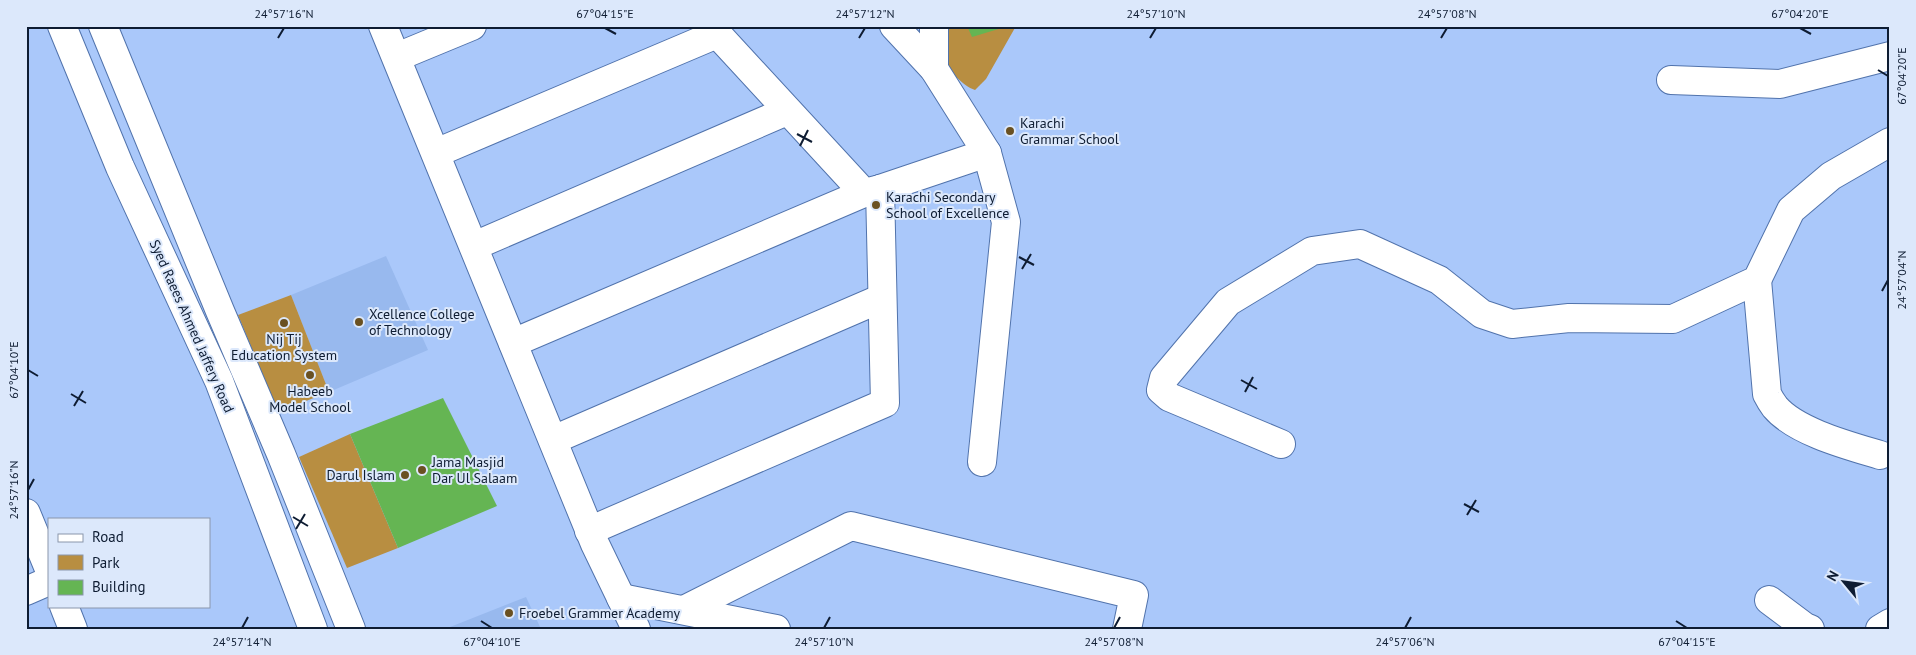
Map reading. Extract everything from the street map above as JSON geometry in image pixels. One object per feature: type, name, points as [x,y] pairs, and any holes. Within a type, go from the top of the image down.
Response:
[{"type":"street","name":"Syed Raees Ahmed Jaffery Road","points":[[62,26],[120,167],[218,381],[313,629]]},
{"type":"street","points":[[103,26],[352,629]]},
{"type":"street","points":[[383,26],[589,530],[636,629]]},
{"type":"street","points":[[397,57],[472,26]]},
{"type":"street","points":[[894,26],[934,69],[987,154],[1006,222],[982,462]]},
{"type":"street","points":[[934,26],[934,69]]},
{"type":"street","points":[[436,153],[713,30],[787,112],[872,191],[882,298],[885,403],[589,530]]},
{"type":"street","points":[[1671,80],[1780,84],[1890,56]]},
{"type":"street","points":[[94,106],[127,87]]},
{"type":"street","points":[[474,246],[787,112]]},
{"type":"street","points":[[1880,455],[1836,442],[1794,422],[1775,408],[1767,394],[1757,280],[1791,210],[1831,176],[1890,142]]},
{"type":"street","points":[[513,343],[872,191],[987,154]]},
{"type":"street","points":[[1281,444],[1168,397],[1161,390],[1164,378],[1228,302],[1312,251],[1360,244],[1438,280],[1482,314],[1512,324],[1569,318],[1673,319],[1757,280]]},
{"type":"street","points":[[553,440],[882,298]]},
{"type":"street","points":[[26,512],[48,567]]},
{"type":"street","points":[[684,610],[851,526],[1134,595],[1127,629]]},
{"type":"street","points":[[26,591],[48,581]]},
{"type":"street","points":[[621,598],[776,629]]},
{"type":"street","points":[[1769,600],[1810,629]]},
{"type":"street","points":[[65,608],[73,629]]},
{"type":"street","points":[[1880,629],[1890,623]]},
{"type":"shaded area","name":"Xcellence College of Technology","points":[[386,256],[428,350],[329,392],[291,295]]},
{"type":"shaded area","name":"Froebel Grammer Academy","points":[[526,597],[541,629],[445,629]]},
{"type":"green space","points":[[943,26],[1016,26],[986,79],[975,90],[965,85],[955,76],[944,60]]},
{"type":"green space","points":[[291,295],[329,392],[278,412],[238,315]]},
{"type":"green space","points":[[350,434],[398,548],[347,568],[299,457]]},
{"type":"building","points":[[967,26],[1005,26],[1005,27],[972,37]]},
{"type":"building","name":"Jama Masjid Dar Ul Salaam","points":[[443,398],[497,506],[398,548],[350,434]]},
{"type":"place","name":"Karachi Grammar School","points":[[1010,131]]},
{"type":"place","name":"Karachi Secondary School of Excellence","points":[[876,205]]},
{"type":"place","name":"Xcellence College of Technology","points":[[359,322]]},
{"type":"place","name":"Nij Tij Education System","points":[[284,323]]},
{"type":"place","name":"Habeeb Model School","points":[[310,375]]},
{"type":"place","name":"Jama Masjid Dar Ul Salaam","points":[[422,470]]},
{"type":"place","name":"Darul Islam","points":[[405,475]]},
{"type":"place","name":"Froebel Grammer Academy","points":[[509,613]]}]
